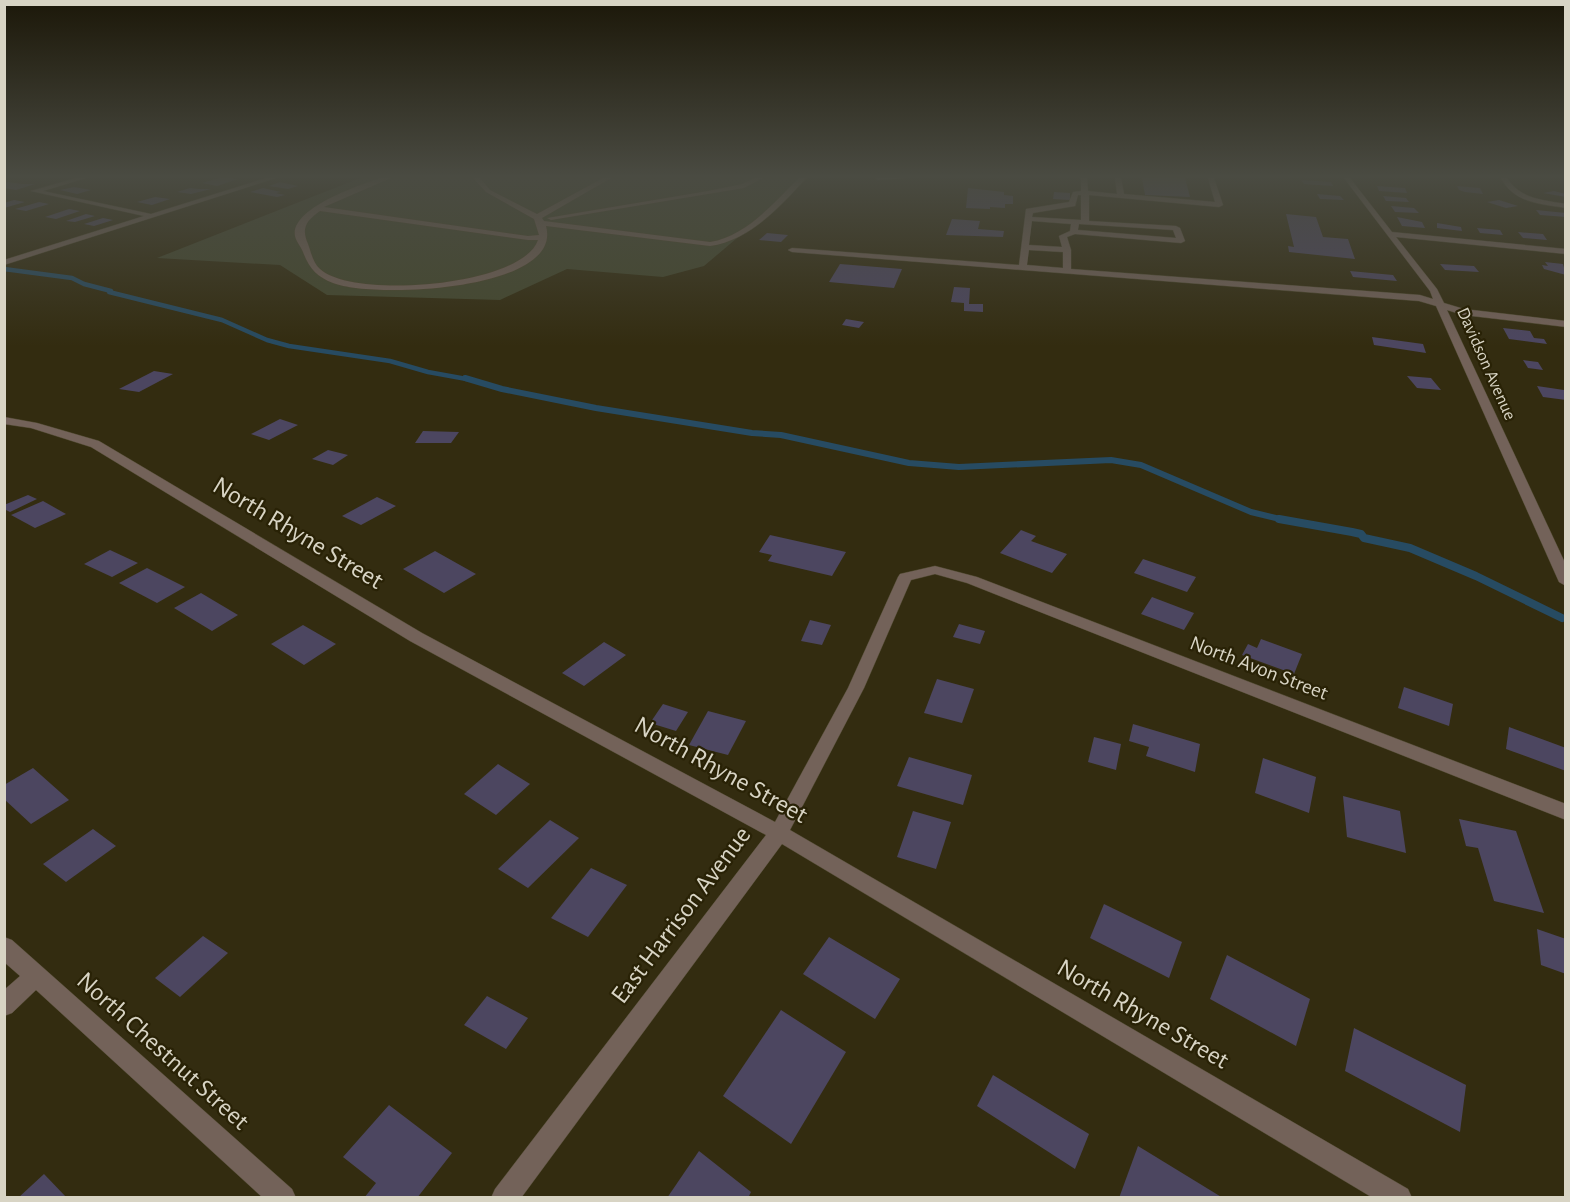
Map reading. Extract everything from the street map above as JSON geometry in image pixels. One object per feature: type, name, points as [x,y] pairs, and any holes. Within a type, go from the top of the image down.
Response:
[{"type":"street","points":[[4,263],[94,234]]},
{"type":"street","points":[[299,234],[312,264],[318,272],[328,278],[370,286],[423,288],[490,276],[515,267],[543,246],[543,234]]},
{"type":"street","points":[[499,234],[528,238],[544,237]]},
{"type":"street","points":[[639,234],[710,244],[723,243],[740,234]]},
{"type":"street","points":[[1023,268],[1027,234]]},
{"type":"street","points":[[1067,271],[1064,236],[1069,234]]},
{"type":"street","points":[[1099,234],[1182,241],[1179,234]]},
{"type":"street","name":"Davidson Avenue","points":[[1390,234],[1429,284],[1443,307],[1566,582]]},
{"type":"street","points":[[1391,234],[1566,252]]},
{"type":"street","points":[[1025,247],[1067,250]]},
{"type":"street","points":[[792,250],[1420,298],[1463,312],[1566,324]]},
{"type":"street","name":"North Rhyne Street","points":[[4,420],[33,425],[95,444],[416,638],[779,832],[1399,1197]]},
{"type":"street","name":"East Harrison Avenue","points":[[504,1197],[779,832],[856,688],[905,578],[935,570]]},
{"type":"street","name":"North Avon Street","points":[[935,570],[972,580],[1561,810]]},
{"type":"street","points":[[1561,810],[1566,826]]},
{"type":"street","name":"North Chestnut Street","points":[[4,947],[283,1197]]},
{"type":"street","points":[[4,1005],[36,976]]},
{"type":"green space","points":[[218,234],[742,234],[704,266],[663,277],[567,269],[500,300],[327,295],[280,265],[157,258]]},
{"type":"building","points":[[766,234],[788,235],[781,242],[759,240]]},
{"type":"building","points":[[946,234],[1003,234],[1003,237]]},
{"type":"building","points":[[1291,234],[1322,234],[1323,237],[1348,239],[1355,259],[1289,252],[1288,246],[1294,247]]},
{"type":"building","points":[[1520,234],[1543,234],[1547,240],[1523,238]]},
{"type":"building","points":[[1545,262],[1563,264],[1566,275],[1544,269],[1542,265],[1548,266]]},
{"type":"building","points":[[840,264],[902,269],[894,288],[829,282]]},
{"type":"building","points":[[1440,264],[1474,266],[1479,272],[1445,270]]},
{"type":"building","points":[[1350,271],[1393,275],[1397,281],[1353,277]]},
{"type":"building","points":[[954,287],[970,288],[969,304],[983,304],[983,312],[964,311],[964,303],[951,302]]},
{"type":"building","points":[[846,319],[864,322],[859,328],[842,325]]},
{"type":"building","points":[[1503,328],[1530,331],[1534,338],[1544,339],[1547,344],[1509,339]]},
{"type":"building","points":[[1372,337],[1423,344],[1426,353],[1374,345]]},
{"type":"building","points":[[1523,360],[1538,362],[1543,370],[1528,368]]},
{"type":"building","points":[[154,371],[173,374],[139,392],[119,389]]},
{"type":"building","points":[[1407,376],[1431,378],[1441,390],[1417,388]]},
{"type":"building","points":[[1537,386],[1564,390],[1566,400],[1543,397]]},
{"type":"building","points":[[280,419],[298,425],[269,440],[251,434]]},
{"type":"building","points":[[423,431],[459,432],[451,443],[415,443]]},
{"type":"building","points":[[328,450],[348,455],[333,465],[312,459]]},
{"type":"building","points":[[28,495],[37,499],[10,512],[4,509],[4,505]]},
{"type":"building","points":[[377,497],[396,506],[361,525],[342,516]]},
{"type":"building","points":[[43,501],[66,514],[35,528],[11,515]]},
{"type":"building","points":[[1021,530],[1036,536],[1031,541],[1067,554],[1052,573],[1000,553]]},
{"type":"building","points":[[770,535],[846,552],[832,576],[768,561],[772,555],[759,552]]},
{"type":"building","points":[[110,550],[138,563],[112,577],[84,564]]},
{"type":"building","points":[[435,551],[476,574],[444,593],[403,569]]},
{"type":"building","points":[[1143,559],[1196,577],[1187,592],[1134,573]]},
{"type":"building","points":[[147,568],[185,587],[157,603],[119,583]]},
{"type":"building","points":[[201,593],[238,615],[212,631],[174,608]]},
{"type":"building","points":[[1152,597],[1194,613],[1184,630],[1141,614]]},
{"type":"building","points":[[810,620],[831,625],[822,645],[801,641]]},
{"type":"building","points":[[959,624],[985,631],[980,644],[953,637]]},
{"type":"building","points":[[303,625],[336,644],[304,665],[271,644]]},
{"type":"building","points":[[1261,639],[1302,654],[1294,674],[1242,655],[1248,644],[1257,648]]},
{"type":"building","points":[[604,642],[626,655],[584,686],[562,673]]},
{"type":"building","points":[[937,679],[974,689],[962,723],[924,713]]},
{"type":"building","points":[[1404,687],[1453,704],[1449,726],[1398,708]]},
{"type":"building","points":[[663,704],[688,712],[676,731],[650,723]]},
{"type":"building","points":[[708,711],[746,721],[728,755],[689,745]]},
{"type":"building","points":[[1133,724],[1200,744],[1195,772],[1146,756],[1149,747],[1129,741]]},
{"type":"building","points":[[1509,727],[1566,748],[1566,771],[1506,749]]},
{"type":"building","points":[[1094,737],[1121,744],[1116,770],[1088,762]]},
{"type":"building","points":[[909,757],[972,775],[963,805],[897,786]]},
{"type":"building","points":[[1263,758],[1316,777],[1309,813],[1255,793]]},
{"type":"building","points":[[498,764],[530,784],[496,815],[464,794]]},
{"type":"building","points":[[33,768],[69,800],[31,824],[4,799],[4,785]]},
{"type":"building","points":[[1343,796],[1400,811],[1406,853],[1347,837]]},
{"type":"building","points":[[913,811],[951,822],[936,869],[897,857]]},
{"type":"building","points":[[1459,819],[1516,831],[1544,913],[1494,901],[1478,848],[1466,846]]},
{"type":"building","points":[[550,820],[579,838],[528,888],[498,869]]},
{"type":"building","points":[[93,829],[116,846],[66,882],[43,864]]},
{"type":"building","points":[[591,868],[627,885],[588,937],[551,918]]},
{"type":"building","points":[[1104,904],[1182,942],[1169,978],[1090,938]]},
{"type":"building","points":[[1537,929],[1566,939],[1566,974],[1541,965]]},
{"type":"building","points":[[203,936],[228,953],[180,997],[155,978]]},
{"type":"building","points":[[829,937],[900,979],[875,1019],[803,974]]},
{"type":"building","points":[[1227,955],[1310,999],[1296,1046],[1210,999]]},
{"type":"building","points":[[487,996],[528,1018],[506,1049],[464,1025]]},
{"type":"building","points":[[781,1010],[846,1052],[791,1144],[723,1096]]},
{"type":"building","points":[[1354,1028],[1466,1085],[1460,1132],[1345,1071]]},
{"type":"building","points":[[993,1075],[1089,1134],[1075,1169],[977,1106]]},
{"type":"building","points":[[389,1105],[452,1153],[417,1198],[364,1198],[376,1183],[343,1157]]},
{"type":"building","points":[[1138,1146],[1223,1198],[1119,1198]]},
{"type":"building","points":[[699,1151],[751,1192],[748,1198],[667,1198]]},
{"type":"building","points":[[44,1174],[67,1198],[18,1198]]},
{"type":"waterway","points":[[4,269],[72,278],[84,284],[111,291],[109,292],[222,320],[267,340],[289,346],[390,361],[428,372],[471,380]]},
{"type":"waterway","points":[[465,378],[471,380]]},
{"type":"waterway","points":[[471,380],[502,389],[596,408],[752,433],[781,435],[909,463],[959,467],[1111,460],[1141,465],[1251,512],[1282,520]]},
{"type":"waterway","points":[[1282,520],[1361,534],[1364,538],[1410,548],[1476,576],[1562,618]]},
{"type":"waterway","points":[[1282,520],[1288,521]]}]
